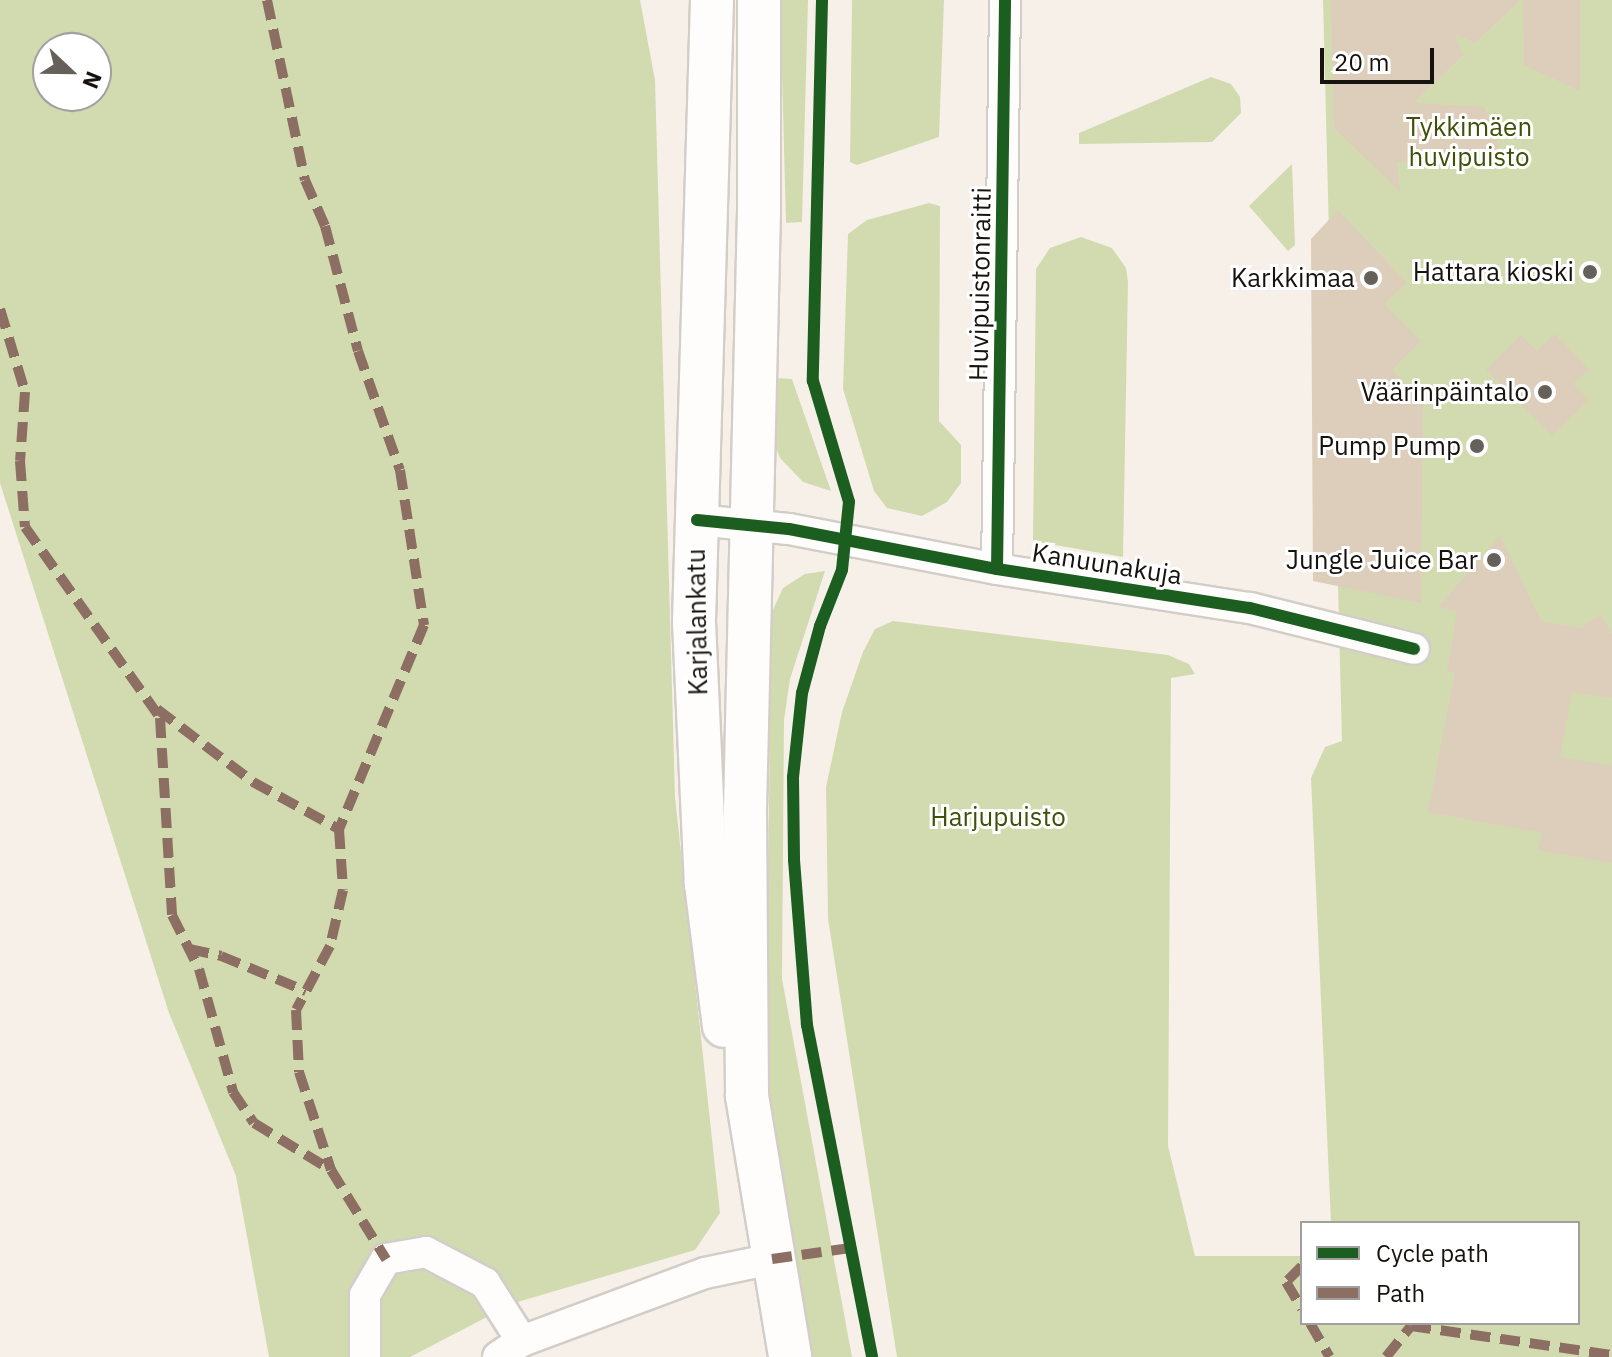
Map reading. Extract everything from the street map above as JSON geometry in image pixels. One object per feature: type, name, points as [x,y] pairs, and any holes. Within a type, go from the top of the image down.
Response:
[{"type":"main road","name":"Karjalankatu","points":[[712,0],[694,622],[706,884],[724,1028],[747,1096]]},
{"type":"main road","name":"Karjalankatu","points":[[759,0],[750,523],[747,1096],[790,1357]]},
{"type":"street","name":"Huvipuistonraitti","points":[[997,569],[1005,0]]},
{"type":"street","name":"Kanuunakuja","points":[[697,520],[750,523],[997,569],[1250,608],[1414,649]]},
{"type":"street","points":[[365,1357],[365,1295],[386,1259],[426,1252],[485,1283],[510,1349],[705,1273],[772,1259]]},
{"type":"green space","points":[[0,0],[640,0],[655,80],[675,797],[720,1213],[695,1250],[514,1303],[410,1357],[269,1357],[236,1176],[169,1013],[0,483]]},
{"type":"green space","points":[[780,0],[808,0],[802,222],[786,223]]},
{"type":"green space","points":[[852,0],[944,0],[939,137],[857,165],[850,162]]},
{"type":"green space","points":[[1323,0],[1612,0],[1612,1357],[897,1357],[828,919],[826,787],[842,712],[863,652],[875,629],[893,621],[1168,655],[1189,664],[1195,674],[1171,678],[1168,1146],[1195,1256],[1300,1256],[1300,1325],[1580,1325],[1580,1221],[1331,1221],[1311,778],[1325,747],[1342,741]]},
{"type":"green space","points":[[1211,77],[1231,84],[1240,97],[1241,113],[1212,142],[1079,144],[1079,133]]},
{"type":"green space","points":[[1292,164],[1295,245],[1288,251],[1249,206]]},
{"type":"green space","points":[[929,203],[940,206],[939,421],[961,445],[961,483],[947,502],[922,516],[887,508],[874,491],[843,389],[848,234],[867,220]]},
{"type":"green space","points":[[1081,237],[1112,248],[1126,268],[1128,282],[1123,557],[1033,541],[1036,269],[1050,248]]},
{"type":"green space","points":[[776,378],[792,379],[831,491],[803,482],[780,458],[775,445]]},
{"type":"green space","points":[[825,571],[790,679],[784,720],[782,979],[852,1357],[812,1357],[766,1082],[771,614],[783,588],[805,574]]},
{"type":"building","points":[[1331,0],[1520,0],[1475,43],[1454,33],[1463,55],[1413,103],[1484,107],[1507,166],[1397,162],[1400,192],[1334,128]]},
{"type":"building","points":[[1523,0],[1580,0],[1580,91],[1524,65]]},
{"type":"building","points":[[1338,210],[1407,283],[1384,304],[1421,341],[1392,370],[1423,401],[1421,603],[1313,581],[1311,239]]},
{"type":"building","name":"Väärinpäintalo","points":[[1555,334],[1589,369],[1573,384],[1589,400],[1552,436],[1486,370],[1521,335],[1537,351]]},
{"type":"building","points":[[1500,536],[1541,621],[1581,628],[1600,614],[1612,634],[1612,698],[1572,692],[1560,757],[1612,766],[1612,863],[1538,850],[1542,833],[1428,812],[1455,672],[1447,671],[1457,611],[1438,607]]},
{"type":"marked path","points":[[267,0],[305,180],[325,226],[358,351],[400,470],[424,625],[339,829],[343,890],[330,946],[296,1010],[299,1072],[331,1170],[386,1259]]},
{"type":"marked path","points":[[0,309],[25,392],[20,461],[25,527],[160,718],[172,915],[199,969],[233,1092],[254,1123],[331,1170]]},
{"type":"marked path","points":[[157,709],[253,782],[339,829]]},
{"type":"marked path","points":[[189,949],[221,956],[306,991]]},
{"type":"marked path","points":[[772,1259],[850,1248]]},
{"type":"marked path","points":[[1300,1268],[1286,1282],[1300,1306]]},
{"type":"marked path","points":[[1311,1325],[1330,1357]]},
{"type":"marked path","points":[[1386,1357],[1411,1326],[1612,1355]]},
{"type":"cycle path","points":[[822,0],[813,381],[849,502],[842,570],[820,626],[802,693],[793,777],[794,860],[807,1025],[872,1357]]},
{"type":"cycle path","points":[[997,569],[1005,0]]},
{"type":"cycle path","points":[[697,520],[789,529],[997,569],[1250,608],[1414,649]]},
{"type":"place","name":"Hattara kioski","points":[[1590,272]]},
{"type":"place","name":"Karkkimaa","points":[[1371,278]]},
{"type":"place","name":"Väärinpäintalo","points":[[1545,392]]},
{"type":"place","name":"Pump Pump","points":[[1477,446]]},
{"type":"place","name":"Jungle Juice Bar","points":[[1494,560]]},
{"type":"park label","name":"Tykkimäen huvipuisto","points":[[1469,142]]},
{"type":"park label","name":"Harjupuisto","points":[[998,817]]}]
